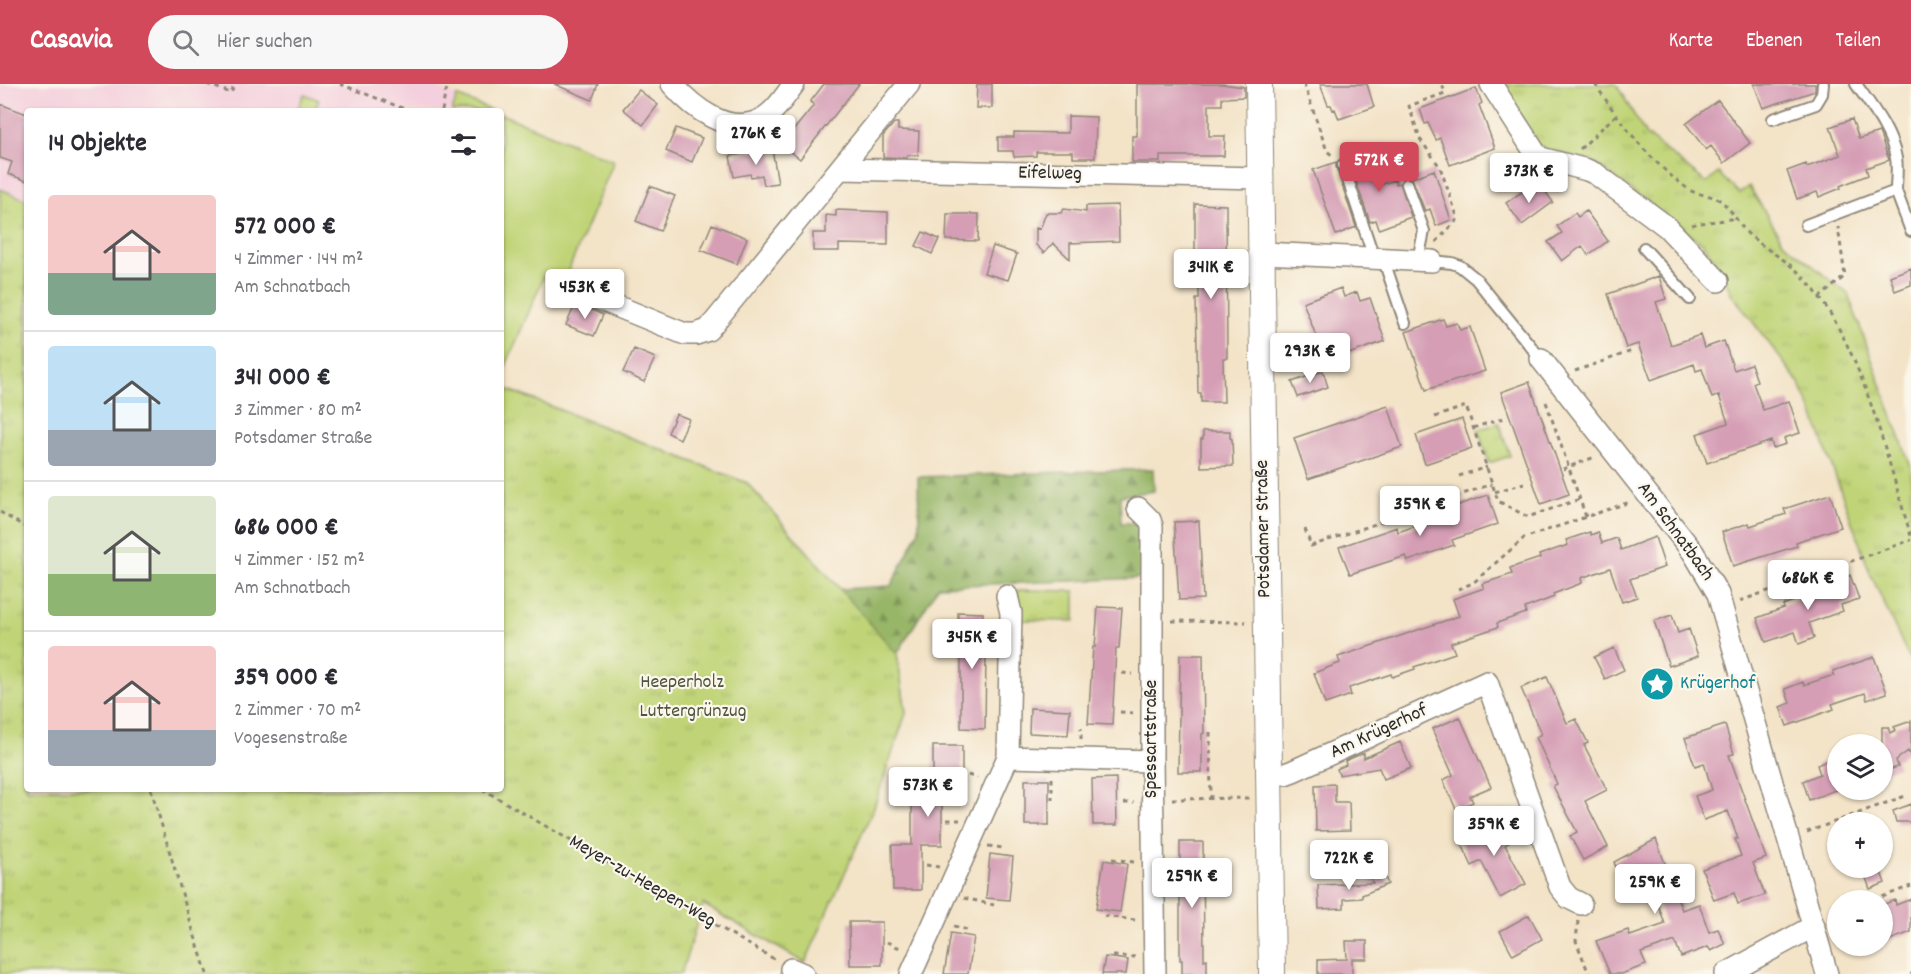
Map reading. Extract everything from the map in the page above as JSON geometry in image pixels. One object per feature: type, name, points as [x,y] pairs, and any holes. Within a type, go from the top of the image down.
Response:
[{"type":"street","points":[[672,84],[695,106],[712,117],[737,125],[762,119],[774,109],[794,84]]},
{"type":"street","points":[[577,290],[685,334],[703,333],[713,326],[909,84]]},
{"type":"street","name":"Potsdamer Straße","points":[[1259,84],[1265,622],[1272,974]]},
{"type":"street","points":[[1491,84],[1532,150],[1540,158],[1596,174],[1667,227],[1718,281]]},
{"type":"street","name":"Eifelweg","points":[[840,170],[1260,178]]},
{"type":"street","points":[[1261,253],[1425,260]]},
{"type":"street","name":"Am Schnatbach","points":[[1541,359],[1712,581],[1723,607],[1827,974]]},
{"type":"street","name":"Spessartstraße","points":[[1138,508],[1150,520],[1152,526],[1155,974]]},
{"type":"street","points":[[911,974],[1008,757],[1011,613],[1007,596]]},
{"type":"street","name":"Am Krügerhof","points":[[1268,774],[1293,771],[1487,682],[1560,887],[1569,898],[1581,904]]},
{"type":"street","points":[[1008,757],[1152,761]]},
{"type":"street","points":[[1726,974],[1814,927]]},
{"type":"lane","points":[[1773,119],[1816,104],[1822,94],[1823,84]]},
{"type":"lane","points":[[1856,84],[1891,141],[1897,159],[1896,190],[1911,231]]},
{"type":"lane","points":[[1343,165],[1405,323]]},
{"type":"lane","points":[[1407,184],[1424,231],[1425,260],[1452,263],[1460,266],[1476,279],[1541,359]]},
{"type":"lane","points":[[1806,225],[1896,190]]},
{"type":"lane","points":[[1644,248],[1690,299]]},
{"type":"path","points":[[207,84],[231,93],[235,84]]},
{"type":"path","points":[[340,84],[402,108]]},
{"type":"path","points":[[442,108],[444,94],[449,84]]},
{"type":"path","points":[[1304,84],[1327,150],[1343,165]]},
{"type":"path","points":[[1425,260],[1434,245],[1458,219],[1440,167],[1420,139],[1409,106],[1445,93],[1442,84]]},
{"type":"path","points":[[1595,84],[1616,115],[1652,159],[1689,190],[1723,202],[1753,239],[1802,276],[1819,298],[1837,327],[1865,388],[1911,538],[1723,607]]},
{"type":"path","points":[[1564,164],[1616,115]]},
{"type":"path","points":[[1819,298],[1845,276],[1836,214]]},
{"type":"path","points":[[1688,227],[1704,222],[1721,222],[1734,218]]},
{"type":"path","points":[[1556,378],[1632,351]]},
{"type":"path","points":[[1546,402],[1586,517]]},
{"type":"path","points":[[1435,417],[1466,406],[1498,501],[1528,516],[1580,499]]},
{"type":"path","points":[[1473,428],[1503,418]]},
{"type":"path","points":[[1563,469],[1613,450]]},
{"type":"path","points":[[1459,476],[1486,467]]},
{"type":"path","points":[[1495,492],[1524,483]]},
{"type":"path","points":[[1305,529],[1311,546],[1492,484]]},
{"type":"path","points":[[1458,589],[1473,583],[1524,538],[1648,496]]},
{"type":"path","points":[[1418,510],[1419,515]]},
{"type":"path","points":[[0,512],[24,526]]},
{"type":"path","points":[[1152,622],[1265,622]]},
{"type":"path","points":[[1210,732],[1211,798]]},
{"type":"path","points":[[152,792],[207,974]]},
{"type":"path","name":"Meyer-zu-Heepen-Weg","points":[[487,792],[797,971]]},
{"type":"path","points":[[1789,838],[1905,796]]},
{"type":"path","points":[[1153,799],[1254,797]]},
{"type":"path","points":[[1893,893],[1911,886]]},
{"type":"path","points":[[948,891],[970,901],[994,905]]},
{"type":"path","points":[[1581,904],[1576,940],[1589,974]]},
{"type":"path","points":[[1104,916],[1154,921]]},
{"type":"shaded area","points":[[0,84],[427,84],[457,96],[453,108],[24,108],[24,199],[0,189]]},
{"type":"green space","points":[[1499,84],[1616,84],[1646,135],[1707,183],[1718,173],[1739,193],[1749,186],[1784,243],[1848,294],[1911,467],[1911,662],[1870,573],[1814,416],[1799,383],[1731,293],[1720,268],[1703,244],[1592,161],[1556,155],[1536,143]]},
{"type":"green space","points":[[304,94],[319,100],[315,108],[298,108]]},
{"type":"green space","points":[[457,96],[486,108],[453,108]]},
{"type":"green space","points":[[504,115],[614,161],[564,281],[545,274],[504,370]]},
{"type":"green space","name":"Luttergrünzug","points":[[0,189],[24,199],[24,792],[504,792],[504,388],[747,483],[897,654],[906,713],[874,807],[805,963],[703,904],[681,974],[0,974]]},
{"type":"green space","name":"Heeperholz","points":[[504,388],[747,483],[840,589],[891,586],[919,530],[918,477],[1153,469],[1154,491],[1120,496],[1121,523],[1143,523],[1144,578],[938,586],[897,654],[906,713],[805,963],[504,790]]},
{"type":"green space","points":[[1499,423],[1510,456],[1489,463],[1478,430]]},
{"type":"green space","points":[[1018,590],[1075,591],[1075,621],[1018,620]]},
{"type":"building","points":[[554,84],[598,84],[592,100]]},
{"type":"building","points":[[824,84],[859,84],[800,159],[778,142],[788,130],[792,132],[814,105],[810,102]]},
{"type":"building","points":[[977,84],[992,84],[992,108],[976,108]]},
{"type":"building","points":[[1137,84],[1222,84],[1244,87],[1244,97],[1222,98],[1222,105],[1209,105],[1209,136],[1225,136],[1224,156],[1160,156],[1160,162],[1132,162],[1132,136],[1137,136]]},
{"type":"building","points":[[1320,84],[1367,84],[1374,107],[1339,119],[1335,109],[1333,110],[1331,105],[1328,105]]},
{"type":"building","points":[[1754,84],[1815,84],[1815,91],[1763,108]]},
{"type":"building","points":[[1476,88],[1482,103],[1479,105],[1495,148],[1450,165],[1440,138],[1436,140],[1428,123],[1425,124],[1420,109]]},
{"type":"building","points":[[639,90],[658,105],[643,125],[623,109]]},
{"type":"building","points":[[1718,100],[1750,143],[1724,163],[1711,146],[1706,150],[1686,124]]},
{"type":"building","points":[[0,104],[24,113],[24,180],[8,174],[12,162],[0,158]]},
{"type":"building","points":[[1068,116],[1096,117],[1095,158],[1073,158],[1073,152],[1036,152],[1036,156],[1014,157],[1013,151],[998,151],[998,137],[1014,137],[1014,132],[1068,133]]},
{"type":"building","points":[[1852,119],[1859,139],[1879,132],[1889,160],[1866,168],[1868,175],[1840,186],[1841,188],[1819,197],[1817,192],[1797,199],[1787,171],[1806,164],[1807,167],[1840,155],[1830,127]]},
{"type":"building","points":[[894,123],[898,123],[898,130],[919,131],[918,155],[907,155],[907,158],[883,157],[883,136]]},
{"type":"building","points":[[676,128],[702,138],[692,162],[666,151]]},
{"type":"building","points":[[772,149],[778,183],[764,185],[762,175],[751,177],[750,174],[734,177],[730,156]]},
{"type":"building","points":[[1369,151],[1380,185],[1395,180],[1396,184],[1400,183],[1411,217],[1379,229],[1376,220],[1370,222],[1347,159]]},
{"type":"building","points":[[1336,162],[1356,227],[1336,235],[1313,170]]},
{"type":"building","points":[[1434,170],[1451,220],[1436,226],[1430,209],[1425,211],[1412,178]]},
{"type":"building","points":[[1540,184],[1553,202],[1522,225],[1506,203],[1529,187],[1531,190]]},
{"type":"building","points":[[650,186],[675,196],[660,231],[636,221]]},
{"type":"building","points":[[1195,204],[1226,205],[1227,358],[1223,358],[1224,402],[1201,402],[1201,393],[1198,393],[1196,299],[1199,299],[1199,283],[1198,267],[1195,267]]},
{"type":"building","points":[[1118,205],[1119,241],[1070,243],[1070,259],[1053,243],[1044,253],[1036,245],[1036,228],[1040,229],[1046,213],[1061,213],[1064,209],[1086,212],[1086,206]]},
{"type":"building","points":[[836,210],[888,212],[888,245],[839,244],[839,251],[813,251],[813,233],[826,233],[826,215],[836,216]]},
{"type":"building","points":[[1586,211],[1608,241],[1588,255],[1582,246],[1562,261],[1548,242],[1562,233],[1557,226],[1575,213],[1578,217]]},
{"type":"building","points":[[947,214],[979,214],[978,241],[946,240]]},
{"type":"building","points":[[712,224],[747,238],[737,264],[701,250]]},
{"type":"building","points":[[923,232],[939,239],[932,254],[916,246]]},
{"type":"building","points":[[993,246],[1017,254],[1008,280],[984,273]]},
{"type":"building","points":[[1911,268],[1911,285],[1895,291],[1890,276]]},
{"type":"building","points":[[1659,276],[1666,299],[1656,302],[1671,345],[1700,335],[1704,348],[1724,341],[1734,370],[1751,364],[1757,381],[1753,383],[1763,410],[1789,401],[1800,433],[1784,438],[1786,444],[1773,448],[1771,441],[1707,463],[1697,434],[1728,423],[1719,395],[1712,398],[1702,369],[1696,371],[1694,364],[1651,380],[1638,344],[1626,348],[1608,294]]},
{"type":"building","points":[[1341,288],[1344,297],[1357,292],[1360,301],[1370,298],[1385,341],[1326,362],[1303,302]]},
{"type":"building","points":[[576,303],[603,315],[594,336],[566,325]]},
{"type":"building","points":[[1443,319],[1446,326],[1457,323],[1460,330],[1470,327],[1485,371],[1426,390],[1406,332]]},
{"type":"building","points":[[634,349],[655,358],[644,382],[623,372]]},
{"type":"building","points":[[1323,371],[1328,387],[1298,397],[1292,382]]},
{"type":"building","points":[[1529,382],[1569,494],[1541,504],[1501,392]]},
{"type":"building","points":[[1388,406],[1402,447],[1308,479],[1294,438]]},
{"type":"building","points":[[676,414],[689,419],[680,439],[668,433]]},
{"type":"building","points":[[1462,419],[1472,448],[1425,464],[1416,435]]},
{"type":"building","points":[[1203,431],[1230,431],[1233,466],[1201,467]]},
{"type":"building","points":[[1830,494],[1841,527],[1796,542],[1797,546],[1733,566],[1722,532],[1749,523],[1750,526],[1786,514],[1784,509]]},
{"type":"building","points":[[1488,495],[1498,524],[1452,540],[1454,545],[1408,561],[1406,556],[1350,574],[1339,547],[1397,527],[1398,532],[1443,517],[1441,511]]},
{"type":"building","points":[[1199,521],[1203,599],[1179,600],[1174,522]]},
{"type":"building","points":[[1590,532],[1591,535],[1598,532],[1602,543],[1617,538],[1621,550],[1655,537],[1665,567],[1630,579],[1637,597],[1622,602],[1610,568],[1581,578],[1582,583],[1525,608],[1526,613],[1497,623],[1498,627],[1451,643],[1455,653],[1392,677],[1391,674],[1349,688],[1351,695],[1325,704],[1314,673],[1340,663],[1338,657],[1459,616],[1453,599],[1484,588],[1482,584],[1512,574],[1510,568],[1540,558],[1539,555],[1568,545],[1566,540]]},
{"type":"building","points":[[1850,575],[1859,599],[1841,605],[1843,611],[1809,623],[1814,638],[1799,644],[1795,632],[1766,642],[1757,618],[1825,589],[1823,585]]},
{"type":"building","points":[[1098,607],[1122,608],[1119,648],[1116,648],[1112,725],[1088,724]]},
{"type":"building","points":[[958,612],[983,613],[983,651],[986,651],[985,729],[961,728],[961,651],[958,651]]},
{"type":"building","points":[[1672,615],[1678,633],[1689,629],[1698,656],[1669,666],[1654,621]]},
{"type":"building","points":[[1614,648],[1624,670],[1605,679],[1594,657]]},
{"type":"building","points":[[1180,655],[1203,655],[1202,772],[1178,772]]},
{"type":"building","points":[[1874,657],[1887,693],[1867,700],[1865,693],[1832,704],[1834,709],[1787,726],[1780,707],[1790,703],[1785,689],[1834,675],[1833,671]]},
{"type":"building","points":[[1547,677],[1567,723],[1576,719],[1588,743],[1584,745],[1607,790],[1585,801],[1608,847],[1583,860],[1570,836],[1577,832],[1553,786],[1557,784],[1536,737],[1541,734],[1521,688]]},
{"type":"building","points":[[1030,708],[1070,710],[1068,735],[1029,733]]},
{"type":"building","points":[[1460,717],[1491,787],[1470,796],[1473,802],[1456,809],[1443,780],[1453,775],[1432,729]]},
{"type":"building","points":[[1911,721],[1911,756],[1908,751],[1896,760],[1898,767],[1893,769],[1893,734],[1882,734],[1882,727],[1888,727],[1890,733],[1896,730],[1894,727]]},
{"type":"building","points":[[1725,725],[1734,754],[1729,755],[1766,858],[1753,863],[1765,895],[1738,904],[1734,893],[1714,900],[1702,869],[1741,856],[1735,839],[1738,839],[1728,811],[1704,820],[1695,796],[1712,790],[1704,763],[1695,766],[1685,738]]},
{"type":"building","points":[[1400,742],[1411,768],[1384,779],[1379,768],[1339,775],[1337,769],[1346,765],[1345,761],[1364,753],[1364,758]]},
{"type":"building","points":[[933,746],[962,746],[962,800],[934,801],[942,801],[942,845],[921,845],[921,890],[893,890],[892,845],[912,845],[912,800],[933,801]]},
{"type":"building","points":[[1827,761],[1827,793],[1809,800],[1803,781],[1820,774],[1817,765]]},
{"type":"building","points":[[1116,778],[1117,825],[1093,825],[1092,779]]},
{"type":"building","points":[[1025,780],[1049,780],[1049,825],[1025,825]]},
{"type":"building","points":[[1335,784],[1335,802],[1349,802],[1350,830],[1316,831],[1315,785]]},
{"type":"building","points":[[1911,804],[1911,822],[1896,822],[1893,811]]},
{"type":"building","points":[[1498,818],[1510,842],[1505,845],[1526,884],[1500,898],[1481,861],[1472,866],[1459,838]]},
{"type":"building","points":[[1656,839],[1682,910],[1699,904],[1709,932],[1718,929],[1725,944],[1711,951],[1708,947],[1681,957],[1675,941],[1641,953],[1646,965],[1621,974],[1610,974],[1596,941],[1628,930],[1630,936],[1665,924],[1651,885],[1626,894],[1614,862]]},
{"type":"building","points":[[1180,842],[1203,842],[1204,960],[1207,959],[1207,974],[1182,974]]},
{"type":"building","points":[[990,854],[1013,857],[1009,900],[986,898]]},
{"type":"building","points":[[1104,860],[1127,864],[1120,912],[1096,909]]},
{"type":"building","points":[[1381,867],[1388,884],[1362,895],[1362,898],[1344,899],[1344,908],[1319,909],[1318,885],[1373,883],[1368,873]]},
{"type":"building","points":[[1866,878],[1883,878],[1885,883],[1870,889]]},
{"type":"building","points":[[1911,899],[1911,932],[1893,939],[1893,901],[1895,900],[1896,905]]},
{"type":"building","points":[[1529,915],[1542,939],[1513,955],[1500,931]]},
{"type":"building","points":[[849,922],[882,922],[882,965],[850,965]]},
{"type":"building","points":[[951,933],[974,937],[968,974],[944,974]]},
{"type":"building","points":[[1346,941],[1367,941],[1367,959],[1352,959],[1352,974],[1318,974],[1318,960],[1347,959]]},
{"type":"building","points":[[1105,957],[1128,960],[1126,974],[1102,974]]},
{"type":"place","name":"Krügerhof","points":[[1657,684]]}]
